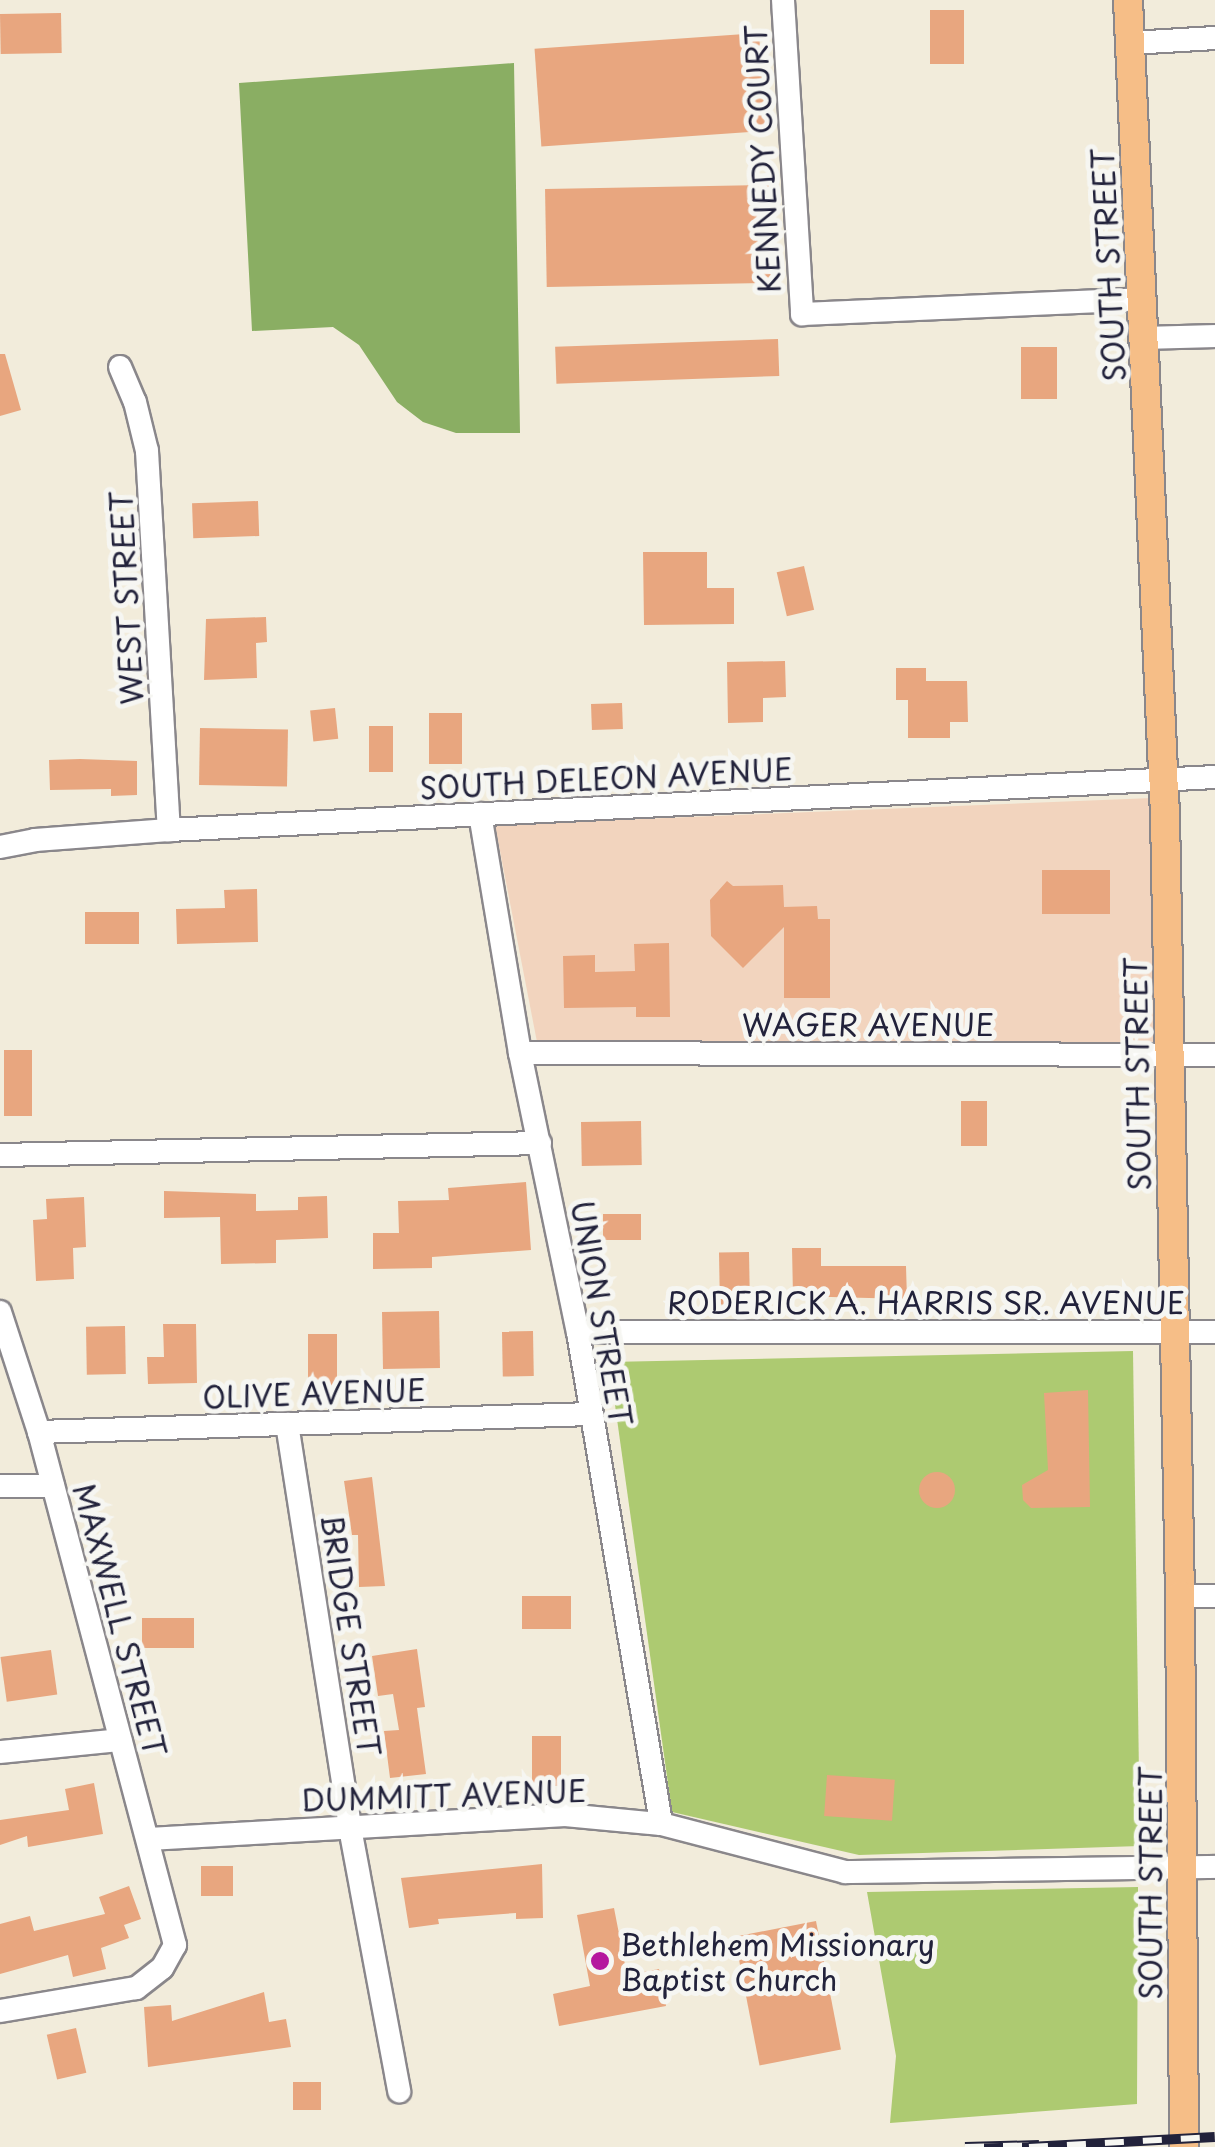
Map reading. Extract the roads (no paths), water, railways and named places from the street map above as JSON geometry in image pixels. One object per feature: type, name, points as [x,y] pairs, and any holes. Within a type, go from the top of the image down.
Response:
[{"type":"main road","name":"SOUTH STREET","points":[[1128,0],[1164,781],[1180,1596],[1184,2147]]},
{"type":"street","name":"KENNEDY COURT","points":[[783,0],[802,314],[1142,300]]},
{"type":"street","points":[[1131,43],[1215,38]]},
{"type":"street","points":[[1144,338],[1215,336]]},
{"type":"street","name":"WEST STREET","points":[[120,367],[136,402],[147,451],[169,830]]},
{"type":"street","name":"SOUTH DELEON AVENUE","points":[[0,848],[35,840],[169,830],[1215,777]]},
{"type":"street","name":"UNION STREET","points":[[480,814],[520,1053],[578,1332],[662,1824]]},
{"type":"street","name":"WAGER AVENUE","points":[[520,1053],[1215,1055]]},
{"type":"street","points":[[0,1155],[540,1143]]},
{"type":"street","name":"MAXWELL STREET","points":[[0,1312],[39,1432],[175,1945],[162,1968],[136,1988],[0,2012]]},
{"type":"street","name":"RODERICK A. HARRIS SR. AVENUE","points":[[578,1332],[1215,1332]]},
{"type":"street","name":"OLIVE AVENUE","points":[[39,1432],[591,1414]]},
{"type":"street","name":"BRIDGE STREET","points":[[287,1424],[350,1828],[399,2091]]},
{"type":"street","points":[[0,1486],[53,1486]]},
{"type":"street","points":[[1180,1596],[1215,1596]]},
{"type":"street","points":[[0,1752],[120,1740]]},
{"type":"street","name":"DUMMITT AVENUE","points":[[149,1840],[565,1815],[662,1824],[844,1872],[1215,1868]]},
{"type":"railway","points":[[1029,2147],[1215,2137]]},
{"type":"railway","points":[[965,2147],[1039,2145]]},
{"type":"place","name":"Bethlehem Missionary Baptist Church","points":[[600,1961]]}]
